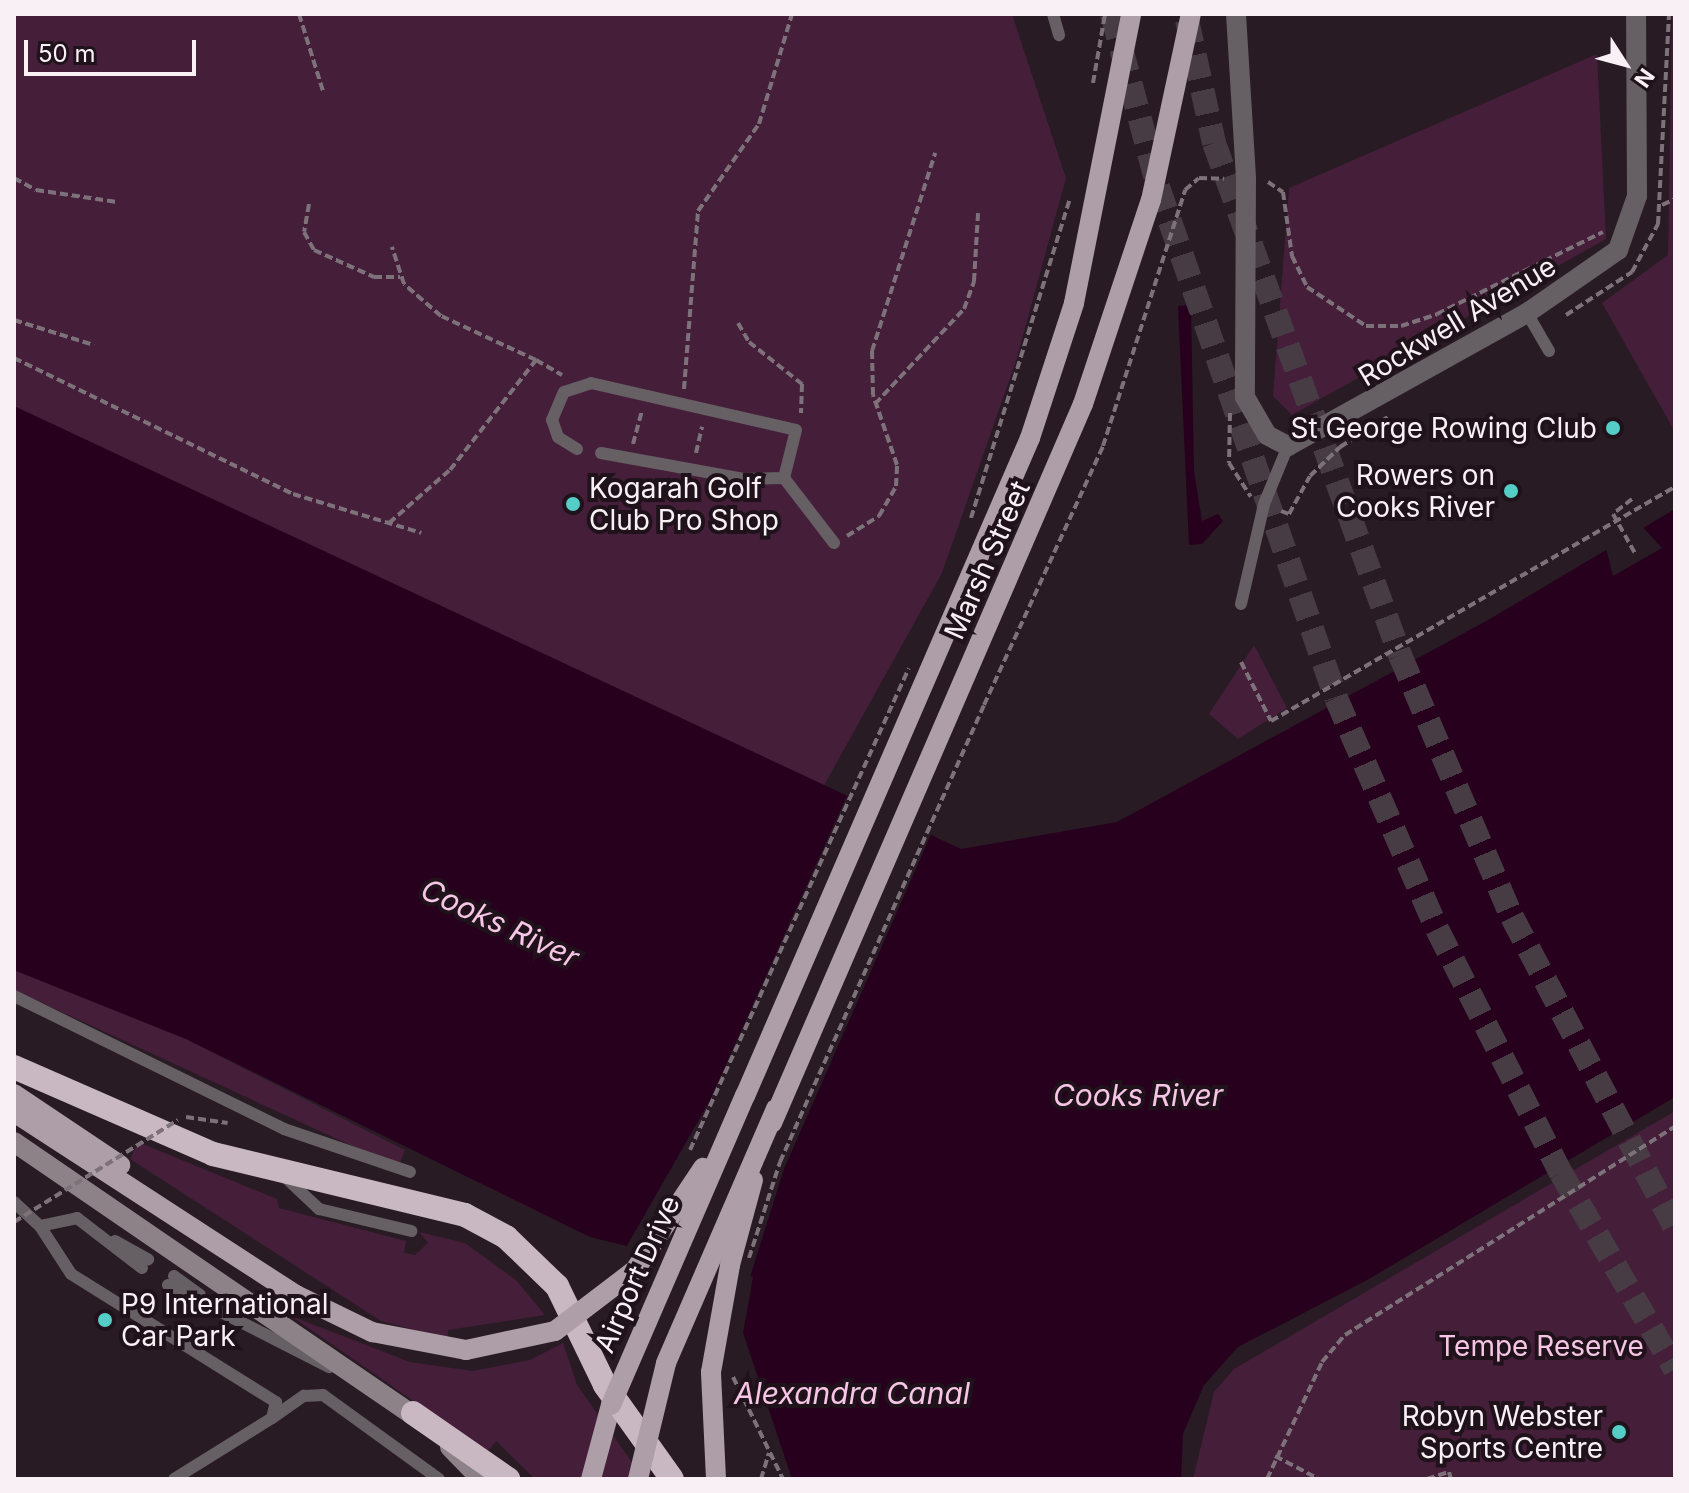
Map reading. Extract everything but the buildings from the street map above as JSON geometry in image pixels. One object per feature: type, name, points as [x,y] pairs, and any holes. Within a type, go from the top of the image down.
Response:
[{"type":"highway","points":[[14,1067],[175,1140],[282,1174],[465,1215],[524,1251],[557,1286],[605,1385],[672,1479]]},
{"type":"highway","points":[[413,1413],[508,1479]]},
{"type":"main road","name":"Marsh Street","points":[[745,1096],[1013,483],[1074,303],[1131,14]]},
{"type":"main road","name":"Marsh Street","points":[[776,1109],[1057,469],[1117,307],[1151,200],[1191,14]]},
{"type":"main road","points":[[14,1094],[91,1142],[193,1228]]},
{"type":"main road","points":[[14,1112],[322,1310],[398,1341],[466,1350],[555,1331],[603,1300],[646,1256],[745,1096]]},
{"type":"main road","name":"Airport Drive","points":[[591,1479],[611,1405],[745,1096]]},
{"type":"main road","points":[[638,1479],[666,1363],[776,1109]]},
{"type":"main road","points":[[716,1479],[714,1343],[776,1109]]},
{"type":"street","points":[[1236,14],[1246,179],[1245,397],[1267,435],[1288,446]]},
{"type":"street","points":[[1632,219],[1636,14]]},
{"type":"street","name":"Rockwell Avenue","points":[[1288,446],[1532,322],[1608,261],[1632,219]]},
{"type":"street","points":[[14,1142],[370,1387],[413,1413],[481,1479]]},
{"type":"lane","points":[[1053,14],[1059,35]]},
{"type":"lane","points":[[1532,322],[1549,351]]},
{"type":"lane","points":[[577,449],[558,437],[552,420],[574,384],[645,395],[796,430],[784,478]]},
{"type":"lane","points":[[1241,604],[1264,504],[1288,446]]},
{"type":"lane","points":[[601,453],[691,469],[784,478],[834,543]]},
{"type":"lane","points":[[14,996],[284,1129],[410,1172]]},
{"type":"lane","points":[[282,1174],[319,1209],[411,1231]]},
{"type":"lane","points":[[14,1202],[40,1226],[71,1274],[272,1397],[272,1418]]},
{"type":"lane","points":[[40,1226],[77,1218],[145,1263]]},
{"type":"lane","points":[[171,1280],[219,1309],[370,1387]]},
{"type":"lane","points":[[174,1479],[304,1396],[323,1395],[400,1446],[439,1479]]},
{"type":"path","points":[[299,14],[323,91]]},
{"type":"path","points":[[683,403],[698,211],[759,124],[792,14]]},
{"type":"path","points":[[1091,94],[1105,14]]},
{"type":"path","points":[[1532,322],[1632,272],[1652,241],[1662,205],[1669,14]]},
{"type":"path","points":[[834,543],[879,516],[896,486],[897,465],[875,404],[872,351],[935,153]]},
{"type":"path","points":[[14,178],[36,190],[117,202]]},
{"type":"path","points":[[747,1264],[780,1162],[1103,446],[1185,190],[1199,178],[1230,179],[1231,194]]},
{"type":"path","points":[[1262,179],[1283,192],[1292,256],[1307,287],[1366,326],[1401,326],[1437,314],[1632,219]]},
{"type":"path","points":[[970,521],[1071,194]]},
{"type":"path","points":[[309,204],[304,232],[314,250],[374,277],[400,277]]},
{"type":"path","points":[[875,404],[964,309],[974,281],[978,213]]},
{"type":"path","points":[[392,247],[400,277],[459,329],[536,360],[574,384]]},
{"type":"path","points":[[14,320],[94,345]]},
{"type":"path","points":[[738,323],[749,342],[802,384],[807,394],[796,430]]},
{"type":"path","points":[[14,358],[293,494],[421,533]]},
{"type":"path","points":[[389,523],[460,459],[536,360]]},
{"type":"path","points":[[630,458],[645,395]]},
{"type":"path","points":[[1231,408],[1234,478],[1264,504],[1289,514],[1324,461],[1404,408]]},
{"type":"path","points":[[691,469],[707,409]]},
{"type":"path","points":[[1241,662],[1271,721],[1675,487]]},
{"type":"path","points":[[1632,499],[1613,514],[1636,555]]},
{"type":"path","points":[[685,1160],[915,653]]},
{"type":"path","points":[[14,1222],[178,1120]]},
{"type":"path","points":[[1267,1479],[1275,1456],[1322,1362],[1345,1335],[1675,1126]]},
{"type":"path","points":[[724,1386],[725,1373]]},
{"type":"path","points":[[761,1479],[770,1451],[783,1479]]},
{"type":"path","points":[[1275,1456],[1319,1479]]},
{"type":"path","points":[[1427,1479],[1449,1472],[1451,1479]]},
{"type":"green space","points":[[14,14],[1012,14],[1066,178],[1016,361],[942,573],[822,789],[14,406]]},
{"type":"green space","points":[[1672,14],[1675,14],[1675,432],[1602,303],[1668,255]]},
{"type":"green space","points":[[1597,54],[1606,239],[1292,415],[1273,396],[1289,188]]},
{"type":"green space","points":[[1254,645],[1287,708],[1238,739],[1209,714]]},
{"type":"green space","points":[[14,970],[186,1039],[405,1150],[398,1167],[14,990]]},
{"type":"green space","name":"Tempe Reserve","points":[[1675,1111],[1675,1479],[1193,1479],[1214,1392],[1234,1369]]},
{"type":"green space","points":[[138,1142],[277,1199],[279,1208],[406,1241],[404,1253],[415,1255],[428,1243],[419,1232],[465,1243],[516,1280],[545,1315],[448,1330],[448,1339],[381,1321],[130,1159]]},
{"type":"green space","points":[[291,1316],[410,1362],[473,1371],[530,1360],[563,1343],[577,1385],[644,1479],[535,1479],[496,1441],[487,1452]]},
{"type":"water","points":[[1191,305],[1194,471],[1202,521],[1218,514],[1223,521],[1202,544],[1189,545],[1178,306]]},
{"type":"water","name":"Cooks River","points":[[14,406],[961,849],[1117,822],[1488,620],[1675,509],[1675,1097],[1369,1279],[1238,1347],[1204,1385],[1183,1434],[1181,1479],[792,1479],[743,1333],[753,1277],[590,1237],[186,1039],[14,970]]},
{"type":"pier","points":[[1640,524],[1662,548],[1613,576],[1605,544]]},
{"type":"pier","points":[[847,796],[932,832],[784,1169],[749,1280],[625,1249],[709,1102]]},
{"type":"tunnel","points":[[1112,14],[1158,187],[1336,698],[1437,929],[1561,1173],[1675,1369]]},
{"type":"tunnel","points":[[1187,20],[1214,143],[1400,655],[1512,917],[1675,1228]]},
{"type":"place","name":"St George Rowing Club","points":[[1613,428]]},
{"type":"place","name":"Rowers on Cooks River","points":[[1511,491]]},
{"type":"place","name":"Kogarah Golf Club Pro Shop","points":[[573,504]]},
{"type":"place","name":"P9 International Car Park","points":[[105,1320]]},
{"type":"place","name":"Robyn Webster Sports Centre","points":[[1619,1432]]},
{"type":"water label","name":"Alexandra Canal","points":[[852,1393]]}]
